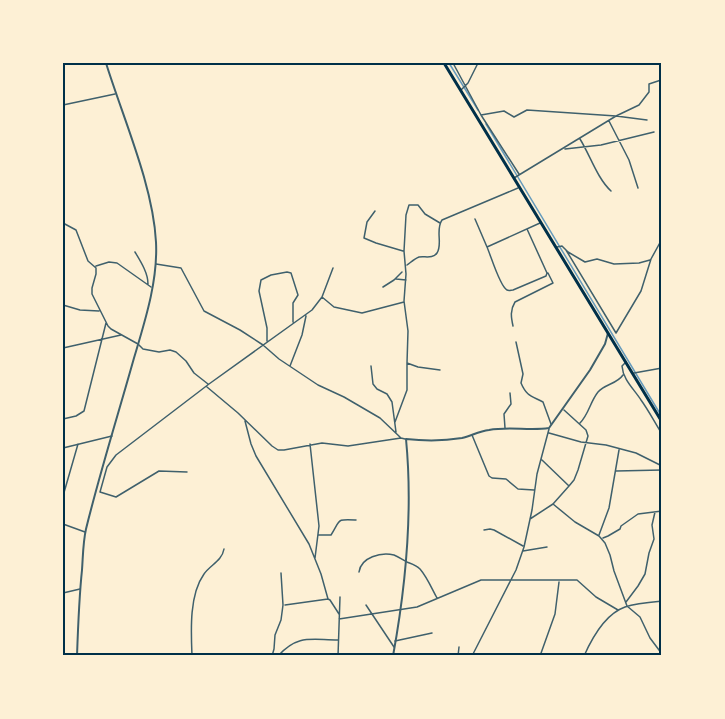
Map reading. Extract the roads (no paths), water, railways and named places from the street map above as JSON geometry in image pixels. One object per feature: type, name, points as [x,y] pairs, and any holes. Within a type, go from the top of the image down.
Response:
[{"type":"main road","points":[[444,63],[555,248],[635,373],[662,422]]},
{"type":"street","points":[[77,656],[80,589],[86,532],[138,344],[156,264],[155,234],[147,193],[106,63]]},
{"type":"street","points":[[453,63],[481,115],[519,175]]},
{"type":"street","points":[[461,90],[478,63]]},
{"type":"street","points":[[514,178],[616,116],[639,105],[649,92],[649,84],[661,80]]},
{"type":"street","points":[[63,105],[116,94]]},
{"type":"street","points":[[481,115],[504,111],[514,117],[527,110],[647,120]]},
{"type":"street","points":[[609,121],[620,140],[638,188]]},
{"type":"street","points":[[564,149],[601,145],[654,132]]},
{"type":"street","points":[[580,138],[598,173],[611,190]]},
{"type":"street","points":[[406,266],[417,258],[433,256],[437,253],[440,223],[445,218],[519,188]]},
{"type":"street","points":[[394,423],[407,390],[408,331],[404,301],[406,266],[404,251],[406,215],[409,205],[417,205],[425,214],[440,223]]},
{"type":"street","points":[[375,211],[367,222],[364,238],[404,251]]},
{"type":"street","points":[[475,219],[505,289],[513,290],[546,276],[548,273]]},
{"type":"street","points":[[487,248],[540,222]]},
{"type":"street","points":[[63,223],[76,230],[88,261],[95,266],[96,274],[92,294],[111,329],[141,348],[159,352],[170,350],[176,352],[194,373],[278,450],[310,444],[332,443],[348,446],[401,438],[445,440],[462,438],[489,429],[531,430],[550,427],[594,363],[605,344],[608,333]]},
{"type":"street","points":[[513,326],[510,313],[515,302],[553,283],[527,229]]},
{"type":"street","points":[[566,250],[616,333],[641,291],[651,260],[662,239]]},
{"type":"street","points":[[555,248],[562,246],[585,262],[597,259],[614,264],[651,260]]},
{"type":"street","points":[[135,252],[144,268],[148,285]]},
{"type":"street","points":[[95,266],[109,262],[117,263],[152,288]]},
{"type":"street","points":[[156,264],[181,268],[204,310],[263,345],[318,385],[380,418],[401,438]]},
{"type":"street","points":[[98,492],[107,467],[116,455],[318,304],[333,268]]},
{"type":"street","points":[[383,287],[402,272]]},
{"type":"street","points":[[267,342],[267,328],[259,291],[261,280],[271,275],[291,273],[298,295],[293,303],[293,323]]},
{"type":"street","points":[[395,279],[406,280]]},
{"type":"street","points":[[322,297],[334,307],[362,313],[404,301]]},
{"type":"street","points":[[63,305],[80,310],[100,311]]},
{"type":"street","points":[[290,366],[302,335],[306,314]]},
{"type":"street","points":[[63,419],[76,416],[84,411],[106,323]]},
{"type":"street","points":[[63,348],[121,335]]},
{"type":"street","points":[[472,656],[512,580],[524,546],[537,474],[550,427],[543,402],[527,394],[521,383],[524,374],[516,342]]},
{"type":"street","points":[[626,362],[622,366],[624,374],[662,434]]},
{"type":"street","points":[[407,363],[440,370]]},
{"type":"street","points":[[370,366],[376,389],[390,398],[396,432]]},
{"type":"street","points":[[635,373],[662,368]]},
{"type":"street","points":[[579,423],[598,392],[620,380],[624,374]]},
{"type":"street","points":[[505,429],[504,418],[511,404],[510,393]]},
{"type":"street","points":[[530,519],[553,504],[570,486],[578,470],[588,436],[586,430],[563,409]]},
{"type":"street","points":[[245,420],[256,456],[309,544],[328,599],[339,614]]},
{"type":"street","points":[[549,433],[636,453],[662,466]]},
{"type":"street","points":[[472,435],[489,476],[506,479],[518,489],[534,490]]},
{"type":"street","points":[[63,448],[112,436]]},
{"type":"street","points":[[393,656],[407,562],[409,507],[406,439]]},
{"type":"street","points":[[63,496],[78,444]]},
{"type":"street","points":[[310,444],[319,526],[315,559]]},
{"type":"street","points":[[599,536],[609,508],[619,449]]},
{"type":"street","points":[[541,458],[570,486]]},
{"type":"street","points":[[615,471],[662,470]]},
{"type":"street","points":[[98,492],[116,497],[159,471],[187,472]]},
{"type":"street","points":[[63,476],[69,474]]},
{"type":"street","points":[[553,504],[575,522],[602,538],[608,548],[627,606],[640,617],[650,638],[662,654]]},
{"type":"street","points":[[602,538],[620,529],[638,514],[662,511]]},
{"type":"street","points":[[626,602],[645,573],[654,539],[652,525],[655,512]]},
{"type":"street","points":[[318,535],[331,535],[338,522],[343,519],[356,520]]},
{"type":"street","points":[[63,524],[86,532]]},
{"type":"street","points":[[484,530],[494,530],[524,546]]},
{"type":"street","points":[[522,551],[547,547]]},
{"type":"street","points":[[192,656],[192,609],[195,595],[204,574],[223,555],[224,549]]},
{"type":"street","points":[[359,572],[363,562],[374,556],[394,555],[419,568],[437,599]]},
{"type":"street","points":[[272,656],[275,635],[284,605],[281,573]]},
{"type":"street","points":[[339,620],[417,607],[482,580],[578,580],[596,597],[618,610]]},
{"type":"street","points":[[540,656],[555,614],[559,580]]},
{"type":"street","points":[[63,592],[80,589]]},
{"type":"street","points":[[338,656],[340,597]]},
{"type":"street","points":[[284,605],[328,599]]},
{"type":"street","points":[[584,656],[599,629],[618,610],[627,606],[662,601]]},
{"type":"street","points":[[366,604],[394,648]]},
{"type":"street","points":[[395,641],[432,633]]},
{"type":"street","points":[[278,656],[297,641],[305,639],[338,640]]},
{"type":"street","points":[[458,656],[459,647]]},
{"type":"waterway","points":[[449,63],[478,110]]},
{"type":"waterway","points":[[486,124],[662,417]]}]
